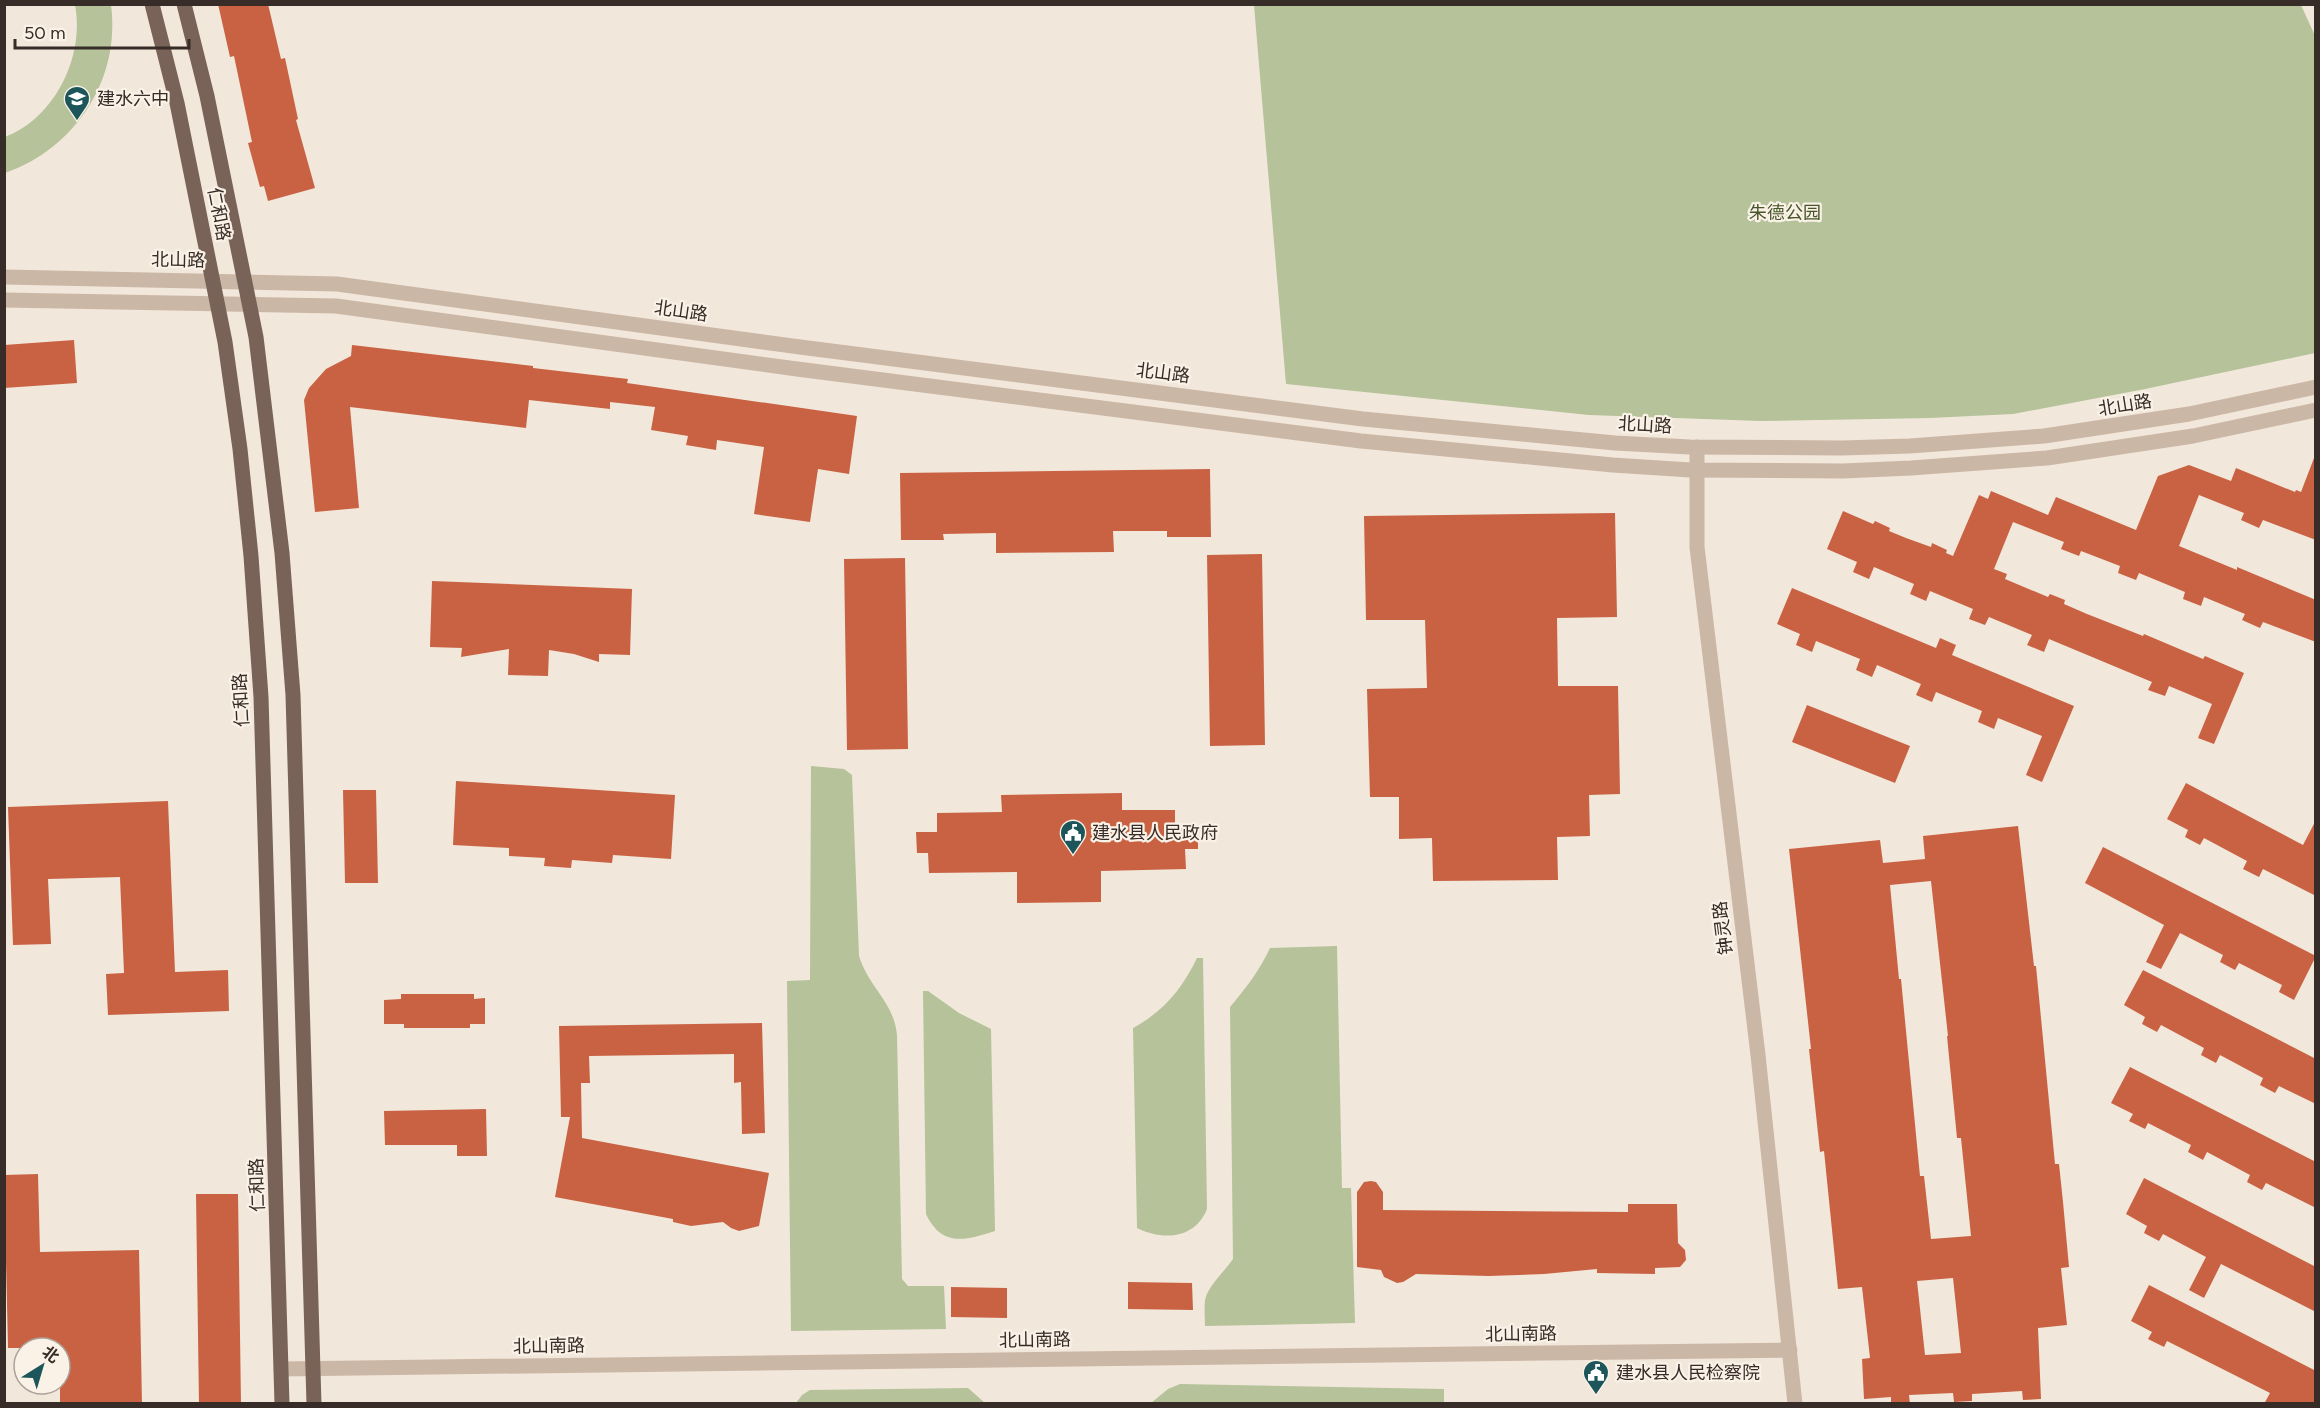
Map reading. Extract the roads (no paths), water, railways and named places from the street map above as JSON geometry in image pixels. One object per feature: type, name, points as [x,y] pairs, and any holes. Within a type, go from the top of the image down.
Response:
[{"type":"main road","name":"仁和路","points":[[152,4],[177,103],[225,342],[240,449],[251,556],[260,673],[282,1404]]},
{"type":"main road","name":"仁和路","points":[[184,4],[207,96],[249,303],[270,445],[282,553],[293,695],[314,1404]]},
{"type":"street","name":"北山路","points":[[4,277],[338,284],[800,347],[1363,418],[1615,443],[1697,447],[1854,448],[2044,436],[2189,414],[2316,387]]},
{"type":"street","points":[[4,300],[217,302],[336,306],[797,369],[1361,441],[1613,465],[1696,470],[1843,471],[2047,458],[2193,436],[2316,410]]},
{"type":"street","name":"钟灵路","points":[[1697,447],[1697,547],[1756,1044],[1795,1404]]},
{"type":"street","name":"北山南路","points":[[281,1369],[1790,1350]]},
{"type":"place","name":"建水六中","points":[[77,122]]},
{"type":"place","name":"建水县人民政府","points":[[1073,856]]},
{"type":"place","name":"建水县人民检察院","points":[[1596,1396]]},
{"type":"park label","name":"朱德公园","points":[[1785,213]]}]
